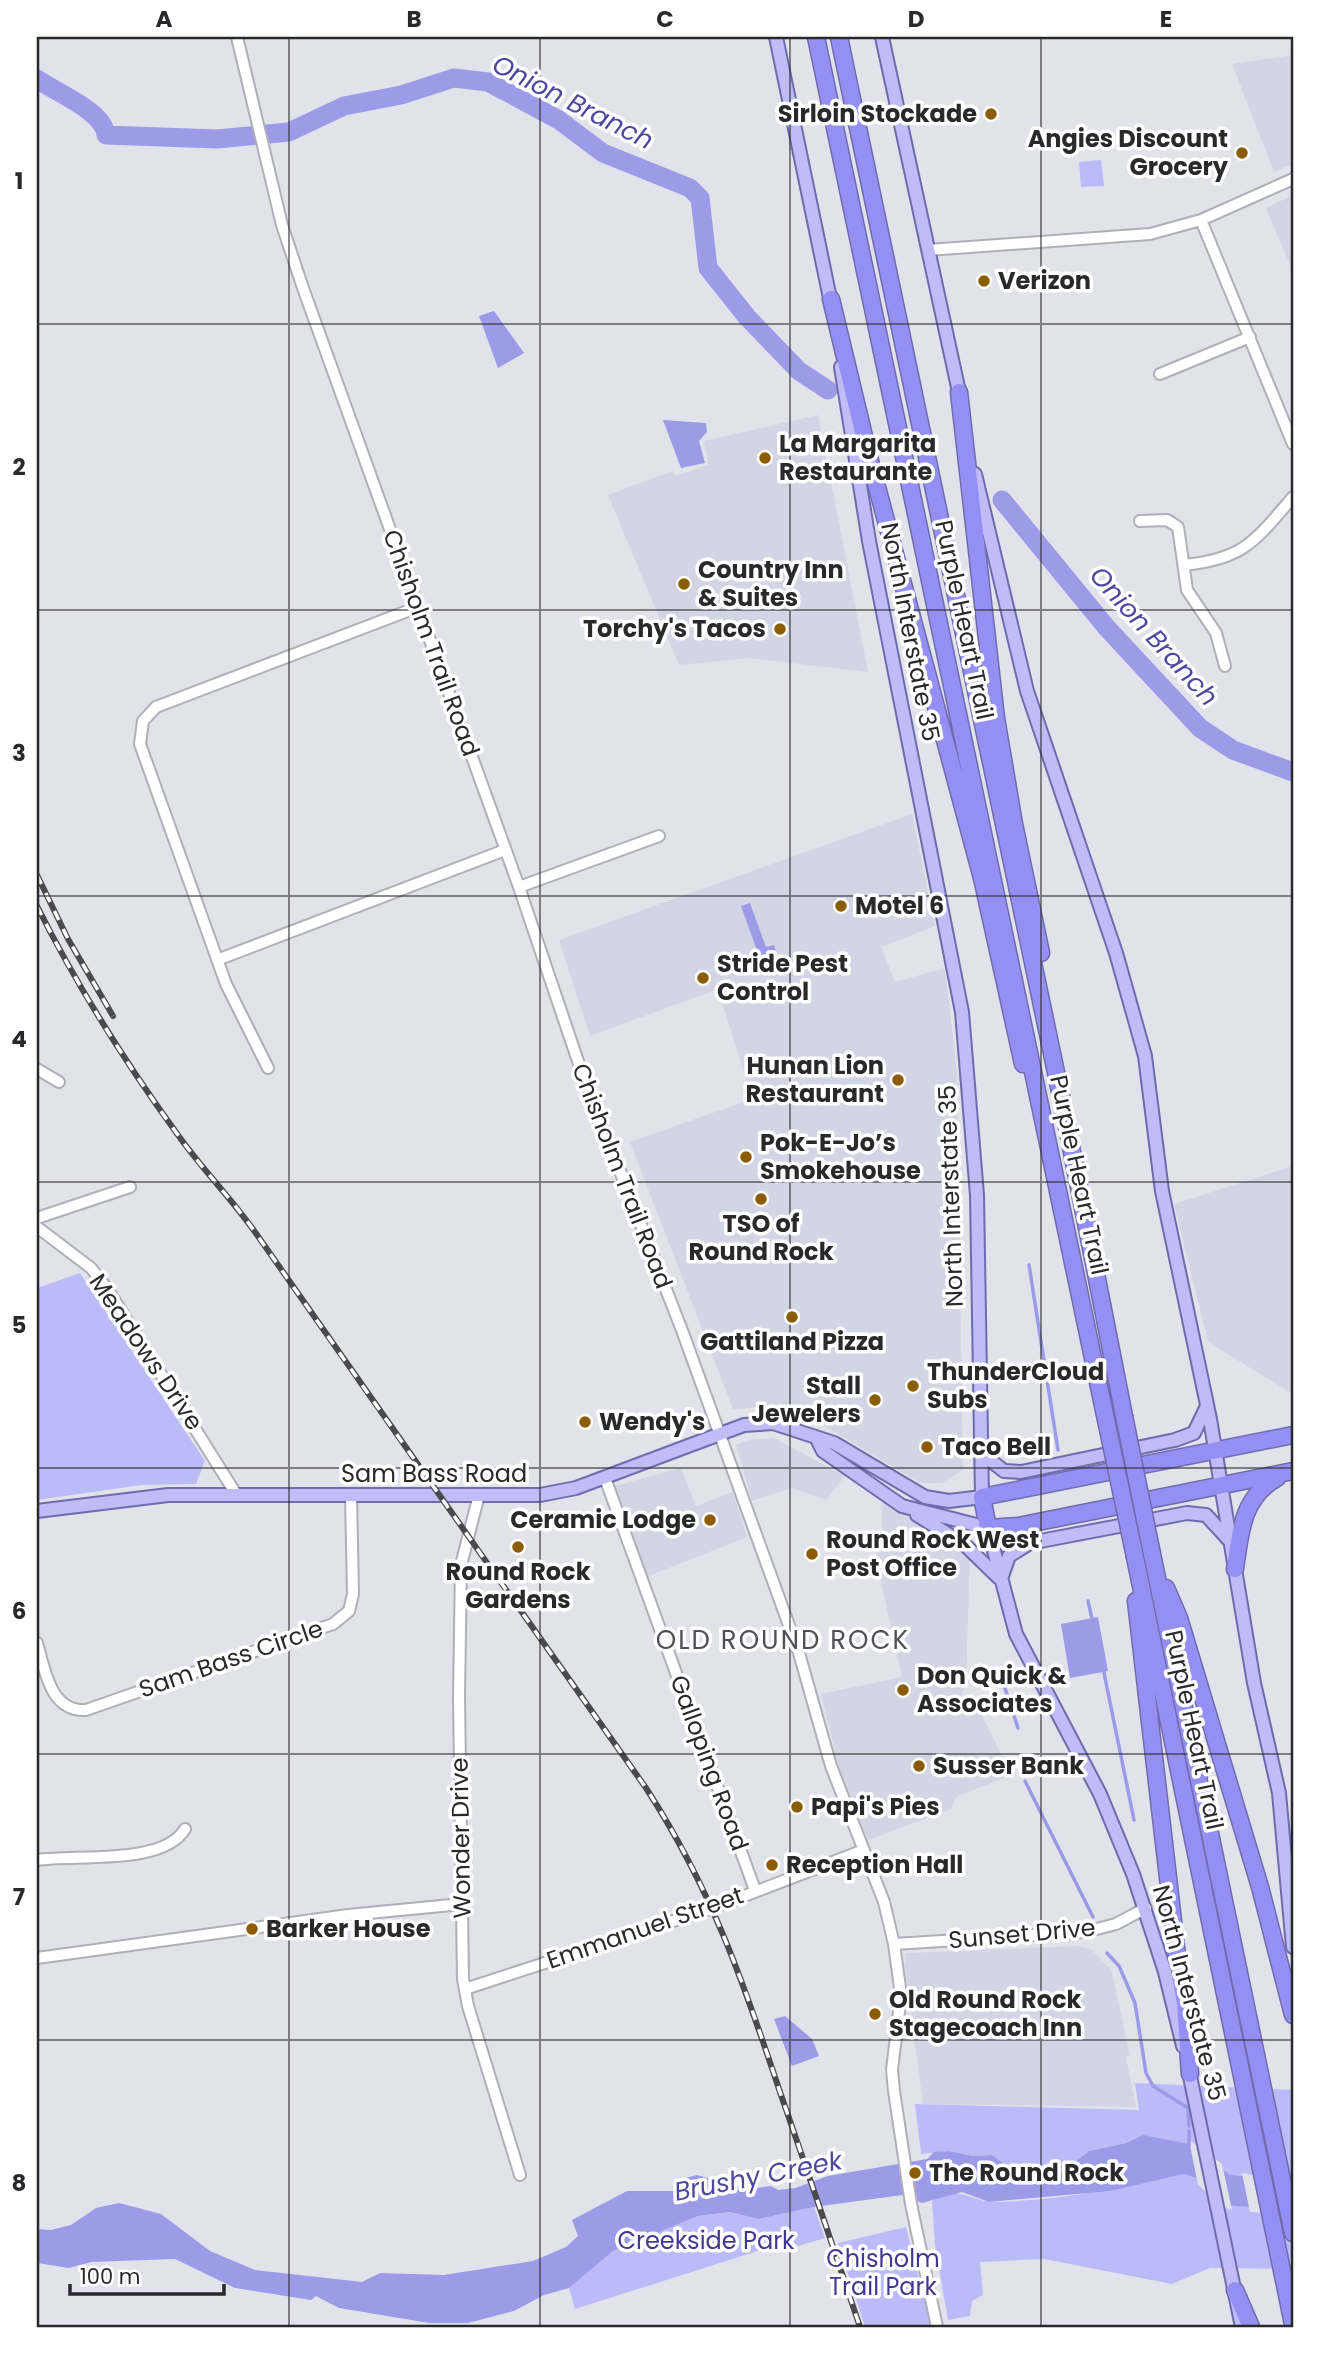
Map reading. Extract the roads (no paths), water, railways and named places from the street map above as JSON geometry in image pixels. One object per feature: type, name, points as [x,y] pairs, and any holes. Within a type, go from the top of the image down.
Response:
[{"type":"highway","name":"Purple Heart Trail","points":[[816,37],[1060,1196],[1293,2324]]},
{"type":"highway","name":"Purple Heart Trail","points":[[839,37],[1062,1101],[1152,1554],[1293,2233]]},
{"type":"highway","points":[[831,299],[870,461],[982,878],[1014,1031],[1060,1196]]},
{"type":"highway","points":[[959,392],[996,718],[1012,814],[1041,955],[1062,1101]]},
{"type":"highway","points":[[982,1497],[1293,1435]]},
{"type":"highway","points":[[988,1528],[1042,1524],[1290,1472]]},
{"type":"highway","points":[[1234,1569],[1249,1505],[1262,1487],[1290,1472]]},
{"type":"highway","name":"North Interstate 35","points":[[982,1497],[988,1528]]},
{"type":"highway","points":[[1152,1554],[1179,1618],[1260,1886],[1293,2015]]},
{"type":"highway","points":[[1135,1557],[1137,1622],[1185,2003],[1191,2079]]},
{"type":"highway","points":[[1234,2290],[1251,2327]]},
{"type":"main road","name":"North Interstate 35","points":[[775,37],[831,299],[869,541],[962,1012],[977,1195],[982,1497]]},
{"type":"main road","points":[[882,37],[986,524],[1027,691],[1116,953],[1145,1056],[1162,1191],[1207,1406],[1254,1683],[1279,1793],[1293,1947]]},
{"type":"main road","points":[[981,1453],[1004,1471],[1021,1472],[1175,1440],[1194,1433],[1207,1406]]},
{"type":"main road","name":"Sam Bass Road","points":[[37,1511],[133,1497],[236,1494],[540,1495],[605,1478],[744,1425],[773,1423],[834,1443],[914,1493],[949,1502],[982,1497]]},
{"type":"main road","name":"Sam Bass Road","points":[[817,1439],[823,1451],[902,1506],[988,1528]]},
{"type":"main road","points":[[902,1506],[964,1544],[1001,1580],[1009,1556],[1030,1543],[1187,1513],[1206,1515],[1229,1539]]},
{"type":"main road","name":"North Interstate 35","points":[[988,1528],[1016,1634],[1100,1794],[1146,1908],[1191,2079],[1242,2327]]},
{"type":"street","name":"Chisholm Trail Road","points":[[237,37],[282,225],[519,887],[582,1073],[683,1333],[799,1653],[831,1766],[884,1902],[894,1944],[901,1995],[892,2070],[907,2158],[911,2204],[937,2327]]},
{"type":"street","points":[[928,250],[1150,234],[1201,220],[1293,179]]},
{"type":"street","points":[[1201,220],[1293,444]]},
{"type":"street","points":[[1160,374],[1250,337]]},
{"type":"street","points":[[1184,565],[1219,561],[1239,552],[1293,497]]},
{"type":"street","points":[[1140,521],[1167,520],[1178,527],[1187,590],[1216,634],[1225,666]]},
{"type":"street","points":[[268,1068],[239,1012],[217,960],[140,744],[143,721],[156,707],[418,607]]},
{"type":"street","points":[[519,887],[659,836]]},
{"type":"street","points":[[217,960],[505,850]]},
{"type":"street","points":[[37,1069],[59,1082]]},
{"type":"street","points":[[37,1217],[130,1187]]},
{"type":"street","name":"Meadows Drive","points":[[37,1227],[90,1268],[108,1290],[223,1468],[236,1494]]},
{"type":"street","name":"Galloping Road","points":[[605,1478],[755,1891]]},
{"type":"street","name":"Sam Bass Circle","points":[[37,1643],[58,1700],[70,1709],[86,1710],[333,1623],[349,1611],[353,1594],[351,1494]]},
{"type":"street","name":"Wonder Drive","points":[[479,1495],[461,1565],[459,1697],[465,1989],[520,2175]]},
{"type":"street","points":[[37,1860],[147,1851],[167,1846],[179,1838],[185,1829]]},
{"type":"street","name":"Emmanuel Street","points":[[465,1989],[702,1911],[864,1850]]},
{"type":"street","points":[[37,1958],[348,1915],[462,1904]]},
{"type":"street","name":"Sunset Drive","points":[[894,1944],[1085,1932],[1116,1924],[1146,1908]]},
{"type":"waterway","name":"Onion Branch","points":[[37,79],[88,110],[103,126],[106,135],[217,139],[289,132],[344,106],[401,95],[454,78],[488,82],[559,120],[603,153],[690,188],[700,198],[708,268],[747,317],[799,371],[828,390]]},
{"type":"waterway","name":"Onion Branch","points":[[1002,500],[1107,628],[1200,728],[1233,750],[1293,772]]},
{"type":"waterway","points":[[1029,1265],[1058,1450]]},
{"type":"waterway","points":[[1088,1601],[1093,1623]]},
{"type":"waterway","points":[[1103,1668],[1134,1820]]},
{"type":"waterway","points":[[1000,1673],[1018,1728]]},
{"type":"waterway","points":[[1025,1781],[1093,1917]]},
{"type":"waterway","points":[[1107,1953],[1119,1966],[1135,2003],[1146,2073],[1153,2086],[1188,2108],[1189,2126]]},
{"type":"waterway","points":[[1189,2131],[1189,2146]]},
{"type":"railway","points":[[37,875],[68,939],[113,1016]]},
{"type":"railway","points":[[37,906],[85,994],[139,1080],[187,1148],[255,1232],[646,1788],[669,1826],[708,1900],[739,1975],[860,2327]]},
{"type":"place","name":"Sirloin Stockade","points":[[991,114]]},
{"type":"place","name":"Angies Discount Grocery","points":[[1242,153]]},
{"type":"place","name":"Verizon","points":[[984,281]]},
{"type":"place","name":"La Margarita Restaurante","points":[[765,458]]},
{"type":"place","name":"Country Inn & Suites","points":[[684,584]]},
{"type":"place","name":"Torchy's Tacos","points":[[780,629]]},
{"type":"place","name":"Motel 6","points":[[841,906]]},
{"type":"place","name":"Stride Pest Control","points":[[703,978]]},
{"type":"place","name":"Hunan Lion Restaurant","points":[[898,1080]]},
{"type":"place","name":"Pok-E-Jo’s Smokehouse","points":[[746,1157]]},
{"type":"place","name":"TSO of Round Rock","points":[[761,1199]]},
{"type":"place","name":"Gattiland Pizza","points":[[792,1317]]},
{"type":"place","name":"ThunderCloud Subs","points":[[913,1386]]},
{"type":"place","name":"Stall Jewelers","points":[[875,1400]]},
{"type":"place","name":"Wendy's","points":[[585,1422]]},
{"type":"place","name":"Taco Bell","points":[[927,1447]]},
{"type":"place","name":"Ceramic Lodge","points":[[710,1520]]},
{"type":"place","name":"Round Rock Gardens","points":[[518,1547]]},
{"type":"place","name":"Round Rock West Post Office","points":[[812,1554]]},
{"type":"place","name":"Don Quick & Associates","points":[[903,1690]]},
{"type":"place","name":"Susser Bank","points":[[919,1766]]},
{"type":"place","name":"Papi's Pies","points":[[797,1807]]},
{"type":"place","name":"Reception Hall","points":[[772,1865]]},
{"type":"place","name":"Barker House","points":[[252,1929]]},
{"type":"place","name":"Old Round Rock Stagecoach Inn","points":[[875,2014]]},
{"type":"place","name":"The Round Rock","points":[[915,2173]]},
{"type":"district","name":"OLD ROUND ROCK","points":[[783,1640]]},
{"type":"water label","name":"Brushy Creek","points":[[758,2176]]},
{"type":"park label","name":"Creekside Park","points":[[706,2241]]},
{"type":"park label","name":"Chisholm Trail Park","points":[[883,2273]]}]
